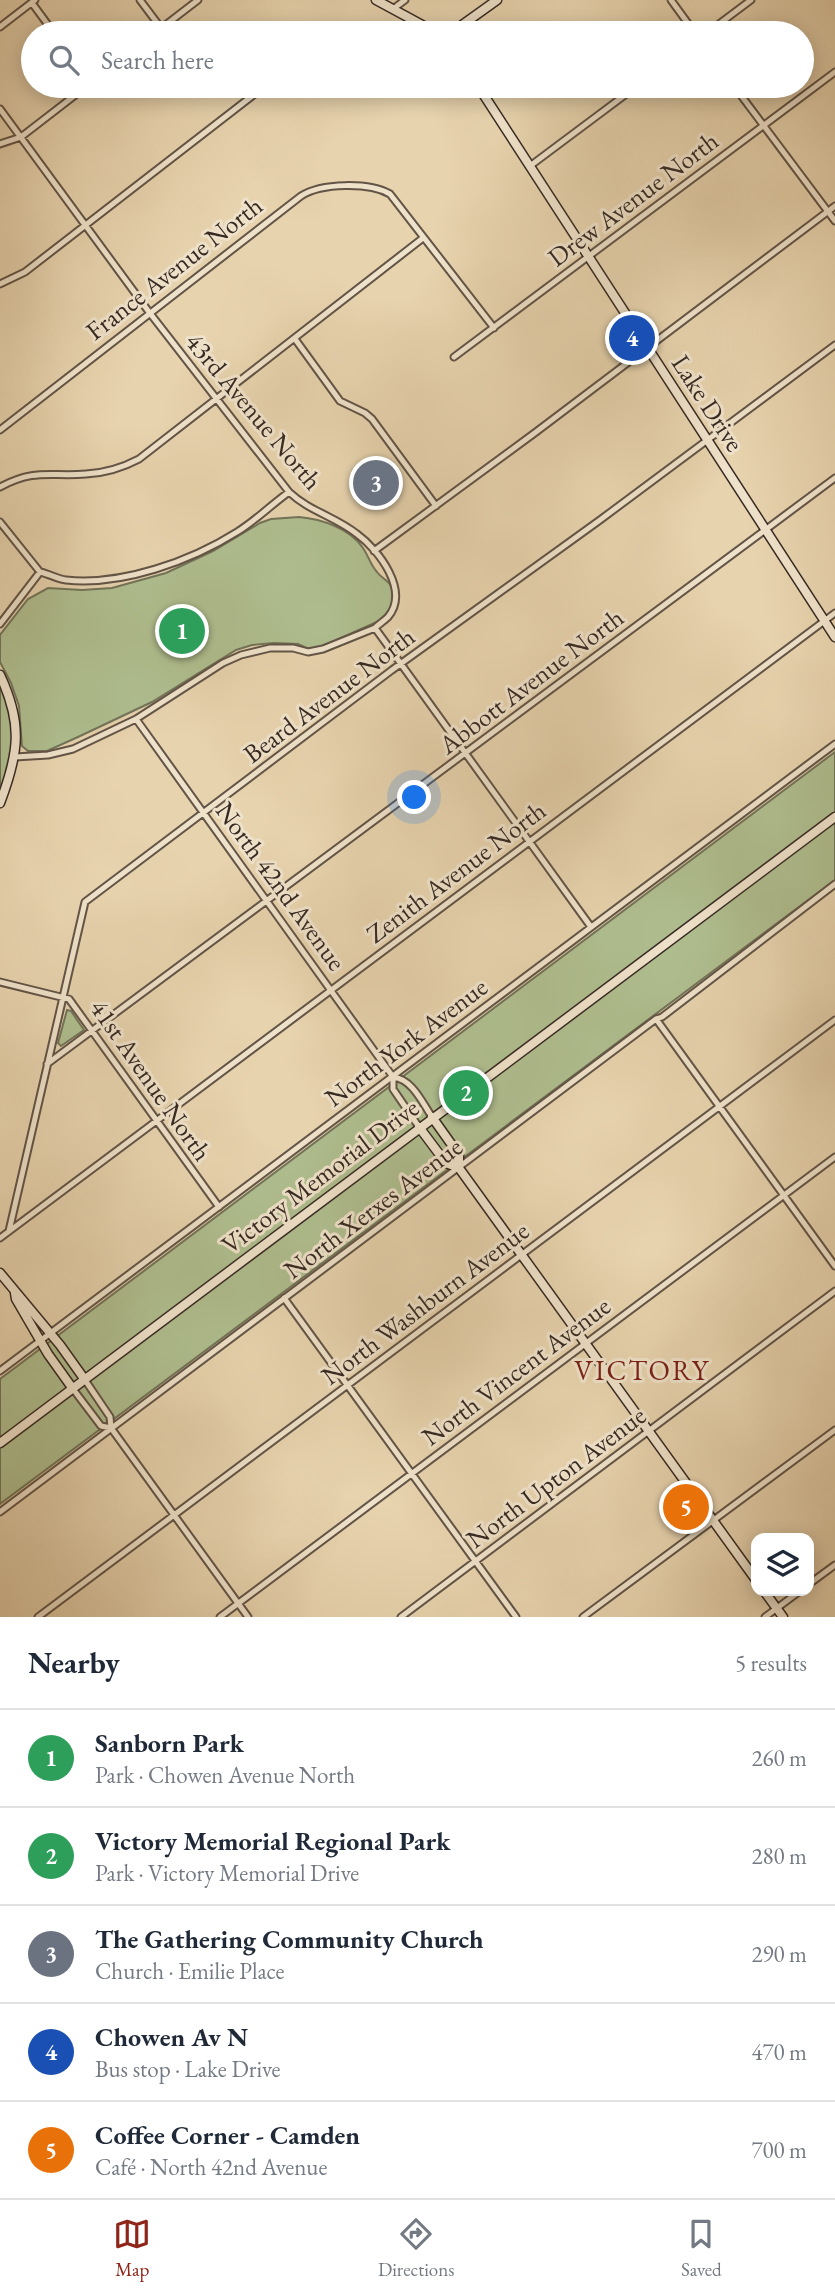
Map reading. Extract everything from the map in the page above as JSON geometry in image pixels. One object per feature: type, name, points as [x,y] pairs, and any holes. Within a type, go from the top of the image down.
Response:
[{"type":"street","points":[[140,0],[156,21]]},
{"type":"street","points":[[170,21],[198,0]]},
{"type":"street","points":[[376,0],[415,21]]},
{"type":"street","points":[[393,9],[405,0]]},
{"type":"street","points":[[468,21],[497,0]]},
{"type":"street","points":[[671,0],[686,21]]},
{"type":"street","points":[[723,21],[751,0]]},
{"type":"street","points":[[0,27],[34,1],[46,21]]},
{"type":"street","name":"Drew Avenue North","points":[[814,88],[835,72]]},
{"type":"street","points":[[0,150],[71,98]]},
{"type":"street","points":[[0,284],[25,272],[250,98]]},
{"type":"street","name":"Lake Drive","points":[[486,98],[835,637]]},
{"type":"street","points":[[530,166],[621,98]]},
{"type":"street","points":[[743,98],[835,221]]},
{"type":"street","name":"Drew Avenue North","points":[[454,357],[801,98]]},
{"type":"street","name":"43rd Avenue North","points":[[0,109],[149,313],[289,492],[301,503],[357,534],[390,573],[394,603],[391,611],[375,628]]},
{"type":"street","points":[[0,144],[21,137]]},
{"type":"street","name":"France Avenue North","points":[[0,430],[310,190],[333,186],[381,189],[390,194],[423,238]]},
{"type":"street","points":[[374,551],[835,206]]},
{"type":"street","points":[[0,487],[28,476],[46,473],[83,475],[122,468],[155,448],[423,238],[494,328]]},
{"type":"street","points":[[295,339],[340,401],[372,419],[436,506]]},
{"type":"street","name":"Beard Avenue North","points":[[9,1231],[85,902],[401,664],[708,441],[835,345]]},
{"type":"street","name":"Abbott Avenue North","points":[[47,1064],[835,478]]},
{"type":"street","points":[[0,522],[40,572],[65,580],[104,578],[151,570],[184,560],[240,530],[289,492]]},
{"type":"street","points":[[0,624],[40,572]]},
{"type":"street","name":"Zenith Avenue North","points":[[0,1238],[835,613]]},
{"type":"street","points":[[15,757],[64,752],[136,719],[241,655],[270,648],[293,648],[308,652],[323,649],[375,628],[591,927]]},
{"type":"street","points":[[0,675],[15,716],[15,757],[0,803]]},
{"type":"street","name":"North 42nd Avenue","points":[[136,719],[393,1077],[393,1089],[419,1127],[446,1163],[459,1168],[751,1573]]},
{"type":"street","name":"North York Avenue","points":[[0,1371],[835,744]]},
{"type":"street","name":"Victory Memorial Drive","points":[[0,1443],[835,817]]},
{"type":"street","name":"North Xerxes Avenue","points":[[0,1512],[662,1017],[835,884]]},
{"type":"street","name":"41st Avenue North","points":[[0,982],[69,999],[219,1206]]},
{"type":"street","points":[[656,1019],[835,1266]]},
{"type":"street","name":"North Washburn Avenue","points":[[38,1617],[835,1020]]},
{"type":"street","name":"North 42nd Avenue","points":[[393,1077],[409,1083],[459,1155],[459,1168]]},
{"type":"street","name":"North Vincent Avenue","points":[[220,1617],[835,1157]]},
{"type":"street","points":[[0,1273],[85,1380],[110,1417],[110,1428],[248,1617]]},
{"type":"street","name":"North Upton Avenue","points":[[401,1617],[835,1291]]},
{"type":"street","points":[[15,1293],[16,1299],[73,1389],[101,1426],[110,1428]]},
{"type":"street","points":[[284,1298],[516,1617]]},
{"type":"street","points":[[583,1617],[835,1430]]},
{"type":"street","points":[[814,1580],[835,1565]]},
{"type":"street","points":[[768,1596],[783,1617]]},
{"type":"street","points":[[765,1617],[793,1596]]},
{"type":"green space","points":[[299,517],[343,530],[363,548],[394,594],[390,609],[379,621],[321,647],[309,649],[298,644],[274,643],[236,650],[152,702],[47,751],[28,751],[22,746],[19,706],[0,662],[0,635],[28,599],[48,588],[112,588],[166,573],[213,551],[260,523],[271,519]]},
{"type":"green space","points":[[0,675],[13,706],[15,757],[0,803]]},
{"type":"green space","points":[[835,752],[835,880],[0,1504],[0,1379]]},
{"type":"green space","points":[[67,1010],[71,1011],[84,1030],[61,1046],[58,1043]]},
{"type":"place","name":"Chowen Av N","points":[[632,338]]},
{"type":"place","name":"The Gathering Community Church","points":[[376,483]]},
{"type":"place","name":"Sanborn Park","points":[[182,631]]},
{"type":"place","name":"Victory Memorial Regional Park","points":[[466,1093]]},
{"type":"place","name":"Coffee Corner - Camden","points":[[686,1507]]},
{"type":"district","name":"VICTORY","points":[[642,1370]]}]
